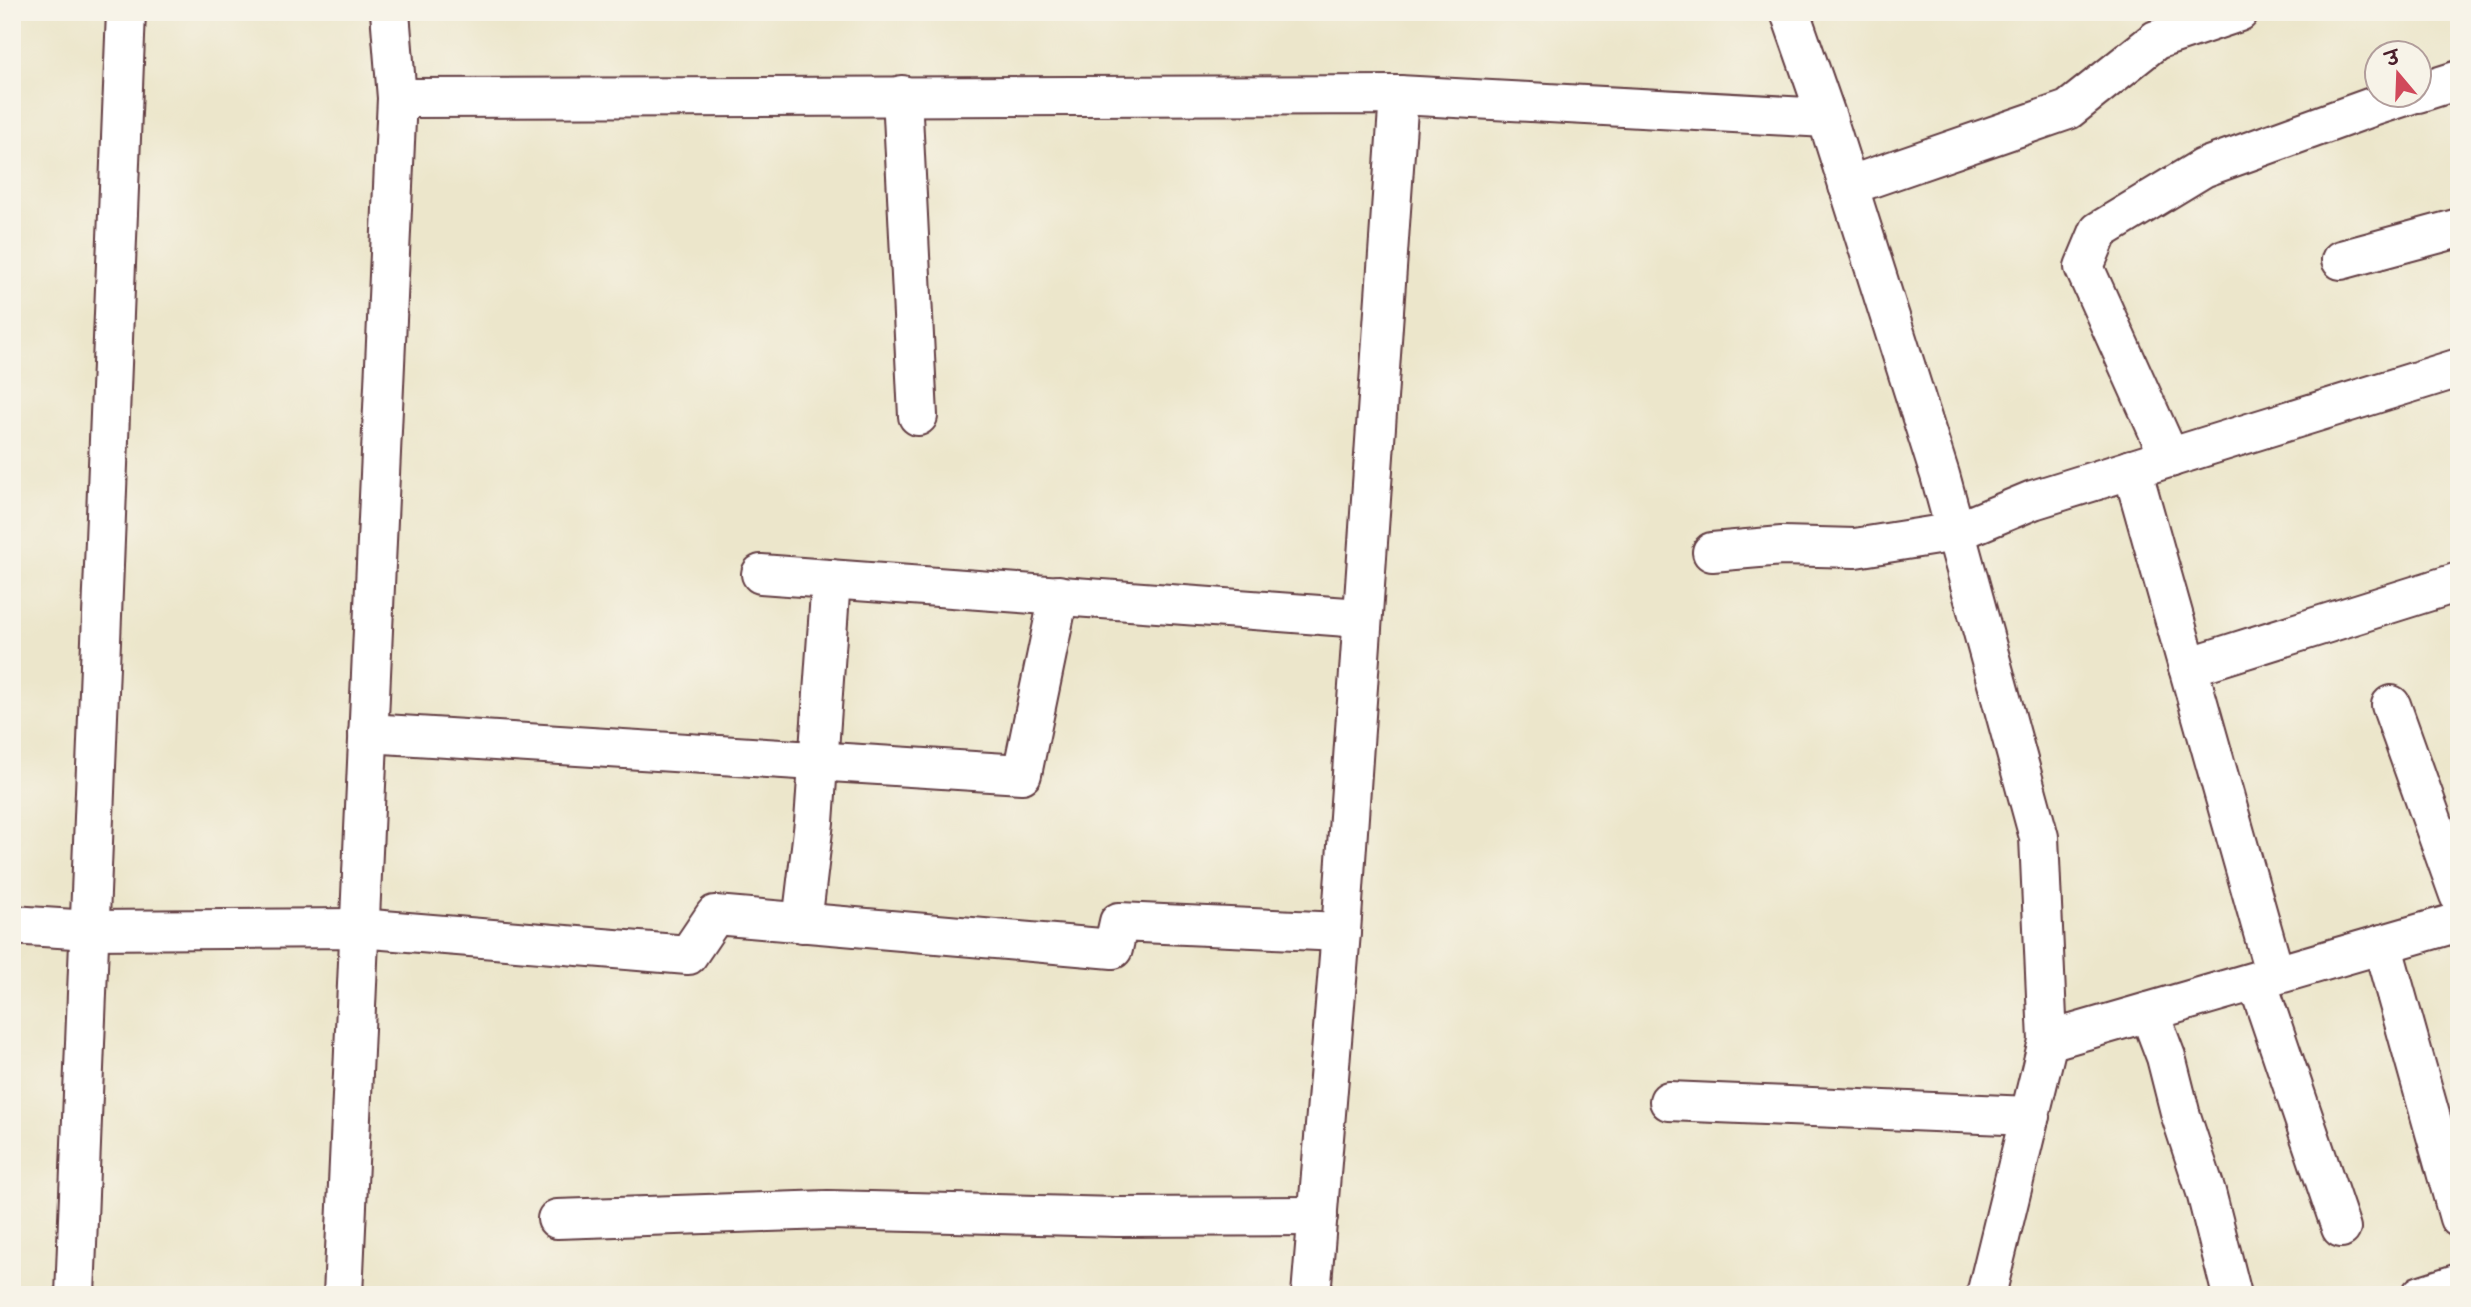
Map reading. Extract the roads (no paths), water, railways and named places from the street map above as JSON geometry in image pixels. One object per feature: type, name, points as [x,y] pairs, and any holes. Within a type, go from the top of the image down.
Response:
[{"type":"street","points":[[75,1295],[100,614],[127,12]]},
{"type":"street","points":[[343,1295],[397,98],[390,12]]},
{"type":"street","points":[[1790,12],[1849,186],[1956,532],[2039,837],[2048,1041],[1986,1295]]},
{"type":"street","points":[[1849,186],[2068,110],[2156,40],[2216,16]]},
{"type":"street","points":[[2432,89],[2459,80]]},
{"type":"street","points":[[902,95],[918,416]]},
{"type":"street","points":[[397,98],[1399,96],[1827,118]]},
{"type":"street","points":[[1311,1295],[1341,932],[1399,96]]},
{"type":"street","points":[[2170,458],[2084,267],[2099,232],[2203,169],[2369,108]]},
{"type":"street","points":[[2341,260],[2459,228]]},
{"type":"street","points":[[1712,552],[1782,546],[1855,548],[1956,532],[2033,500],[2459,368]]},
{"type":"street","points":[[2133,470],[2188,667],[2266,978],[2341,1228]]},
{"type":"street","points":[[761,574],[1361,618]]},
{"type":"street","points":[[802,923],[814,822],[831,579]]},
{"type":"street","points":[[2188,667],[2459,582]]},
{"type":"street","points":[[368,733],[1022,774],[1059,595]]},
{"type":"street","points":[[2390,705],[2459,895]]},
{"type":"street","points":[[12,925],[90,930],[359,928],[688,955],[715,915],[1113,949],[1119,922],[1341,932]]},
{"type":"street","points":[[2048,1041],[2459,922]]},
{"type":"street","points":[[2382,944],[2459,1218]]},
{"type":"street","points":[[2150,1012],[2206,1192],[2232,1295]]},
{"type":"street","points":[[1670,1101],[2030,1116]]},
{"type":"street","points":[[557,1219],[828,1210],[1117,1217],[1318,1216]]},
{"type":"street","points":[[2421,1295],[2459,1283]]}]
